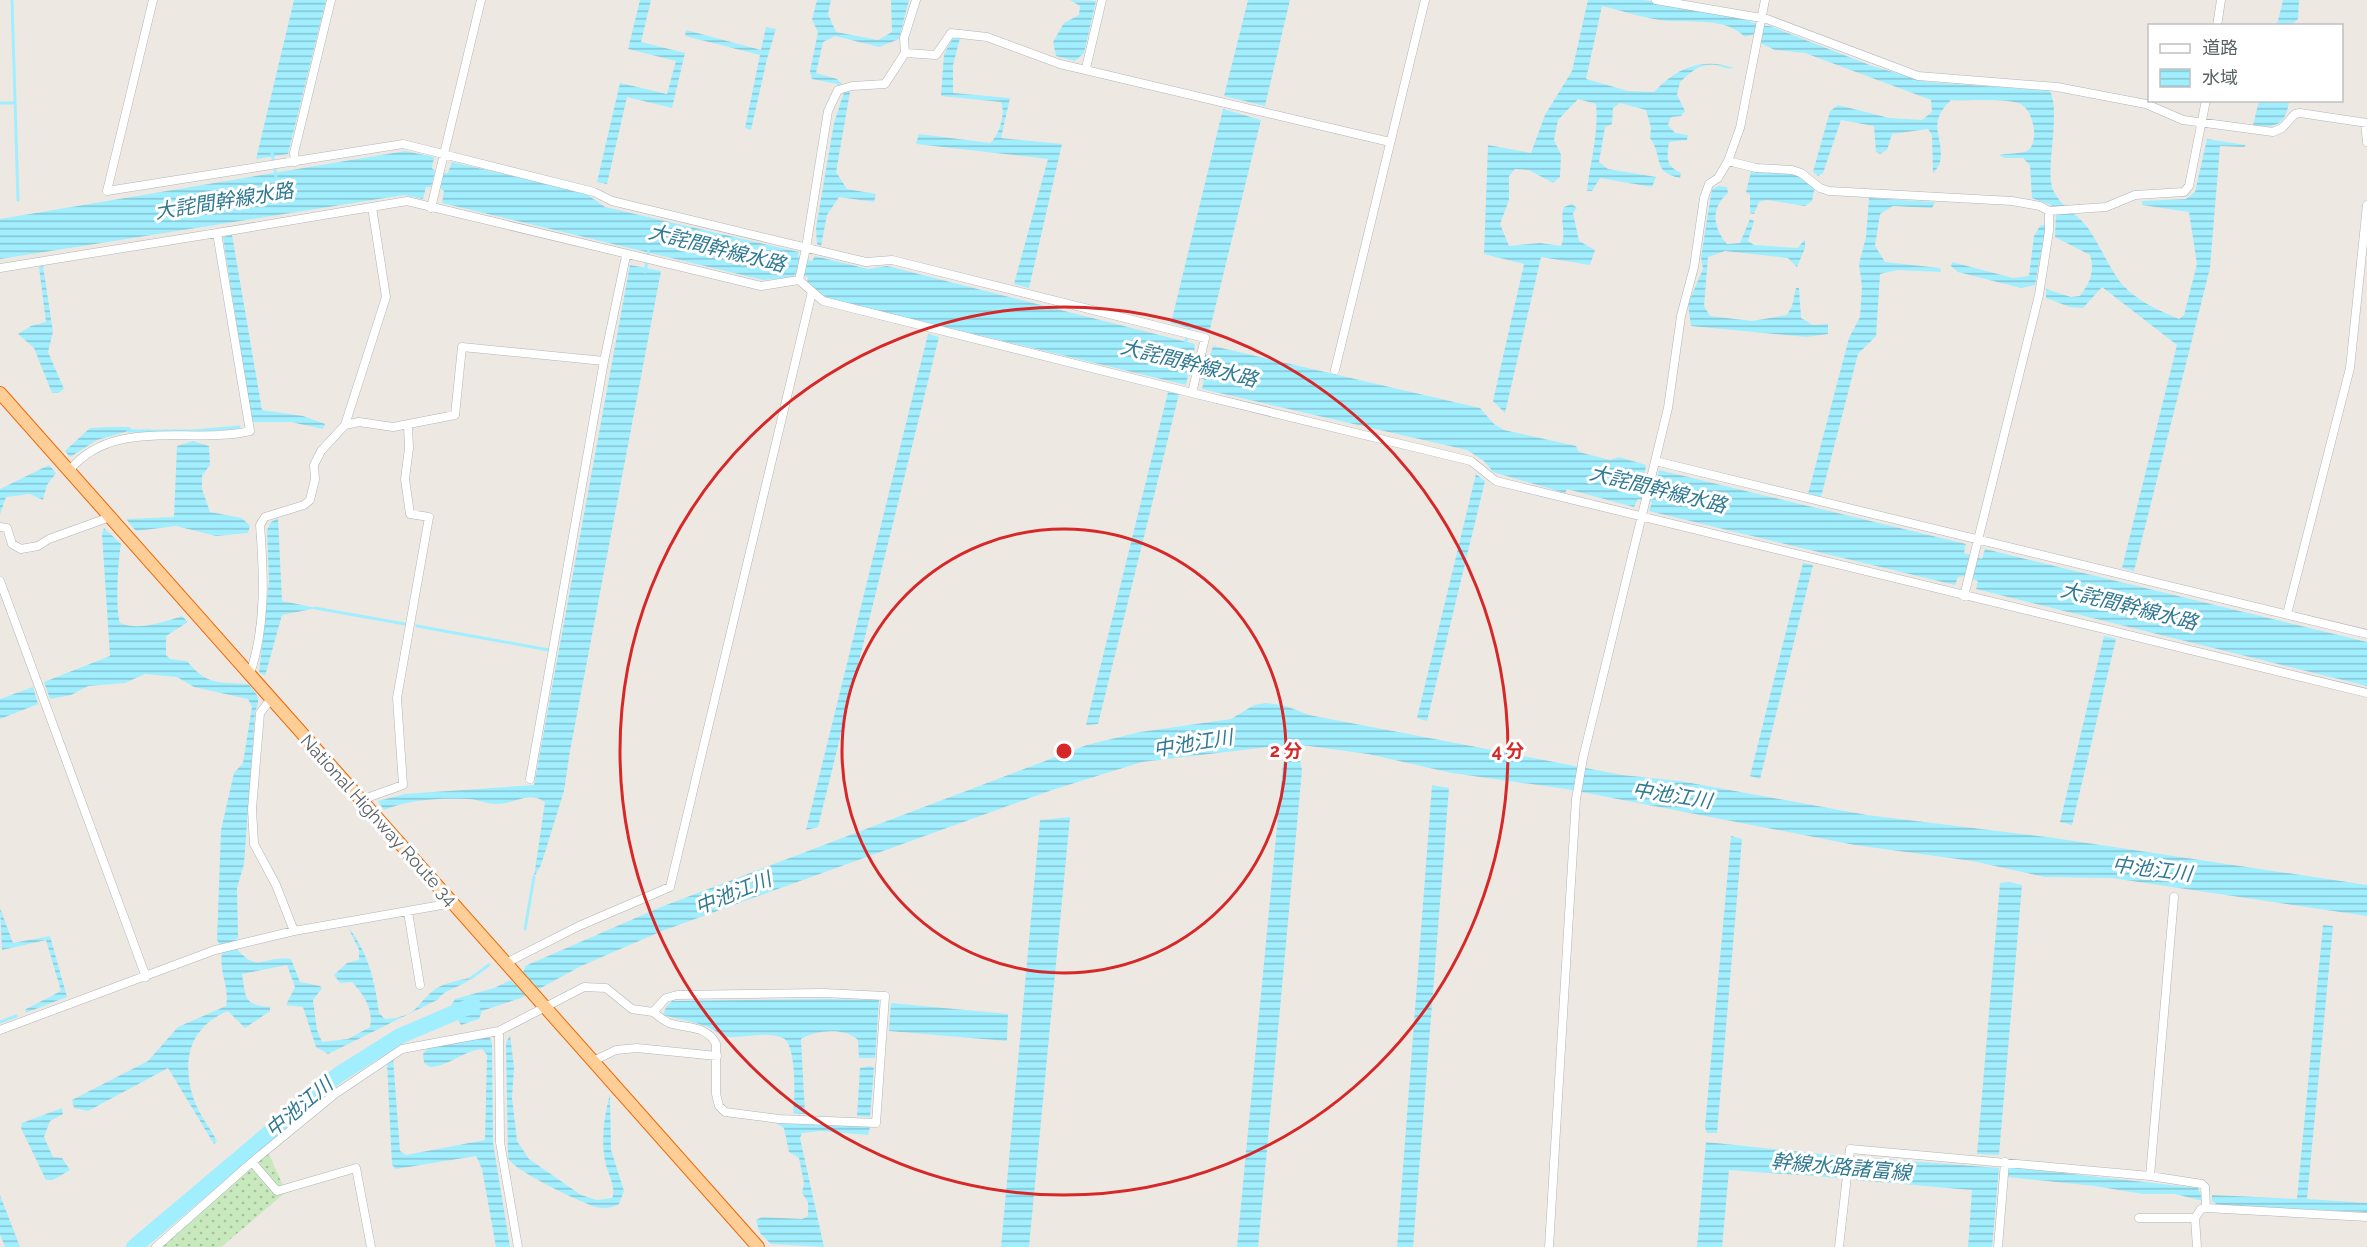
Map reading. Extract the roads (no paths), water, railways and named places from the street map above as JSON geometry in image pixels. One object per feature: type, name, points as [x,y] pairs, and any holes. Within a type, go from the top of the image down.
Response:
[{"type":"highway","name":"National Highway Route 34","points":[[0,393],[758,1247]]},
{"type":"street","points":[[153,0],[107,191],[403,144],[444,152],[594,192],[612,201],[806,252],[866,262],[892,260],[1205,338],[1192,393]]},
{"type":"street","points":[[295,162],[294,153],[331,0]]},
{"type":"street","points":[[431,208],[481,0]]},
{"type":"street","points":[[799,280],[806,252],[828,111],[838,90],[852,86],[885,84],[905,52],[904,38],[916,0]]},
{"type":"street","points":[[1086,68],[1102,0]]},
{"type":"street","points":[[1335,370],[1425,0]]},
{"type":"street","points":[[1656,0],[1731,11],[1761,22],[1767,19],[1918,76],[2057,87],[2146,104],[2166,114],[2202,123],[2273,132],[2282,128],[2295,114],[2300,113],[2366,123],[2367,142]]},
{"type":"street","points":[[1549,1247],[1576,799],[1583,758],[1668,408],[1681,316],[1694,267],[1704,198],[1710,184],[1718,178],[1728,160],[1740,128],[1765,0]]},
{"type":"street","points":[[2217,24],[2221,0]]},
{"type":"street","points":[[905,52],[936,55],[951,33],[987,37],[1060,64],[1086,68],[1390,142]]},
{"type":"street","points":[[1728,160],[1756,168],[1792,170],[1801,173],[1820,188],[1829,190],[2012,201],[2040,206],[2049,211],[2106,207],[2135,195],[2184,192],[2189,186],[2206,102]]},
{"type":"street","points":[[0,268],[407,201],[626,256],[761,286],[799,280]]},
{"type":"street","points":[[2287,615],[2350,368],[2367,205]]},
{"type":"street","points":[[250,674],[256,656],[264,581],[260,525],[266,517],[304,506],[310,500],[315,479],[314,465],[321,451],[345,425],[386,297],[372,207]]},
{"type":"street","points":[[1964,596],[2039,295],[2049,231],[2049,211]]},
{"type":"street","points":[[69,471],[76,462],[95,448],[114,440],[140,436],[233,435],[250,431],[217,233]]},
{"type":"street","points":[[530,779],[604,361],[626,256]]},
{"type":"street","points":[[799,280],[823,301],[1471,461],[1496,481],[2367,693]]},
{"type":"street","points":[[508,966],[579,926],[670,887],[812,292]]},
{"type":"street","points":[[345,425],[358,422],[393,427],[455,415],[462,347],[604,361]]},
{"type":"street","points":[[361,800],[403,784],[397,698],[429,517],[410,514],[405,469],[409,448],[408,425]]},
{"type":"street","points":[[1655,461],[2367,634]]},
{"type":"street","points":[[0,527],[7,528],[12,544],[21,549],[38,546],[49,539],[110,517]]},
{"type":"street","points":[[0,581],[146,977]]},
{"type":"street","points":[[271,699],[260,712],[252,808],[254,844],[276,885],[294,931]]},
{"type":"street","points":[[2150,1176],[2174,897]]},
{"type":"street","points":[[0,1030],[214,950],[294,931],[453,903]]},
{"type":"street","points":[[408,912],[420,985]]},
{"type":"street","points":[[156,1247],[252,1162],[336,1094],[394,1053],[419,1044],[500,1031],[541,1003],[584,987],[606,988],[632,1009],[652,1012],[670,1023],[705,1031],[713,1036],[717,1056],[718,1103],[725,1112],[779,1119],[876,1123],[885,996],[824,993],[677,995],[666,998],[652,1012]]},
{"type":"street","points":[[500,1031],[500,1142],[518,1247]]},
{"type":"street","points":[[593,1061],[616,1050],[637,1048],[717,1056]]},
{"type":"street","points":[[1839,1247],[1850,1149],[2150,1176],[2202,1184],[2206,1202],[2195,1218],[2197,1247]]},
{"type":"street","points":[[252,1162],[277,1191],[356,1168],[371,1247]]},
{"type":"street","points":[[1998,1247],[2005,1162]]},
{"type":"street","points":[[2206,1202],[2367,1217]]},
{"type":"street","points":[[2139,1218],[2195,1218]]},
{"type":"water","points":[[294,0],[326,0],[288,154],[256,159]]},
{"type":"water","points":[[640,0],[651,0],[641,42],[685,53],[672,108],[627,97],[607,184],[597,182],[620,83],[667,94],[676,61],[628,49]]},
{"type":"water","points":[[817,0],[831,0],[828,14],[836,32],[878,40],[892,32],[891,0],[909,0],[899,39],[879,47],[835,36],[823,42],[816,73],[837,79],[850,92],[836,172],[847,189],[876,194],[874,202],[839,197],[827,215],[821,246],[817,244],[816,228],[834,123],[844,92],[837,84],[812,79],[810,71],[818,32],[812,20]]},
{"type":"water","points":[[1070,0],[1096,1],[1084,53],[1075,61],[1056,56],[1053,42],[1064,23],[1079,15],[1080,6]]},
{"type":"water","points":[[1248,0],[1290,0],[1265,106],[1224,96]]},
{"type":"water","points":[[1588,0],[1643,0],[1724,15],[1760,26],[1770,26],[1872,66],[1927,82],[2050,91],[2054,110],[2051,182],[2056,196],[2088,228],[2114,273],[2130,292],[2146,303],[2179,319],[2184,315],[2197,264],[2189,212],[2142,205],[2142,201],[2186,199],[2195,192],[2207,139],[2246,145],[2244,147],[2220,146],[2210,268],[2134,571],[2122,568],[2177,345],[2102,287],[2083,308],[2070,307],[2046,298],[2046,289],[2071,297],[2080,296],[2089,282],[2092,266],[2090,255],[2055,237],[2056,211],[2051,205],[2032,198],[2030,165],[2023,158],[2005,158],[1999,155],[2024,152],[2031,147],[2034,134],[2028,111],[2024,106],[2011,101],[1951,100],[1943,109],[1937,124],[1941,153],[1940,162],[1933,174],[1932,135],[1928,129],[1892,134],[1887,150],[1880,154],[1876,152],[1874,126],[1841,120],[1823,173],[1818,176],[1813,172],[1830,111],[1838,105],[1889,118],[1922,120],[1932,112],[1931,100],[1805,53],[1775,50],[1760,43],[1757,33],[1745,37],[1728,26],[1708,22],[1660,20],[1602,6],[1586,79],[1628,91],[1654,92],[1671,77],[1700,64],[1734,68],[1704,66],[1695,69],[1680,82],[1677,95],[1685,111],[1681,116],[1671,117],[1668,125],[1675,133],[1688,135],[1687,140],[1669,142],[1668,161],[1681,173],[1680,178],[1661,168],[1657,151],[1650,138],[1651,128],[1646,110],[1620,103],[1613,108],[1612,124],[1605,127],[1599,162],[1608,169],[1656,177],[1652,187],[1600,178],[1592,191],[1587,191],[1595,137],[1596,104],[1578,99],[1558,120],[1554,140],[1561,155],[1560,177],[1553,183],[1529,170],[1515,169],[1509,176],[1509,200],[1500,224],[1509,246],[1540,243],[1561,246],[1564,207],[1572,204],[1577,208],[1573,213],[1579,241],[1595,250],[1590,265],[1541,257],[1505,413],[1493,401],[1524,264],[1484,254],[1488,145],[1531,153],[1545,115],[1572,71]]},
{"type":"water","points":[[2283,0],[2299,0],[2298,19],[2292,24],[2277,24]]},
{"type":"water","points":[[766,27],[776,29],[751,130],[745,128],[760,55],[685,36],[686,30],[761,50]]},
{"type":"water","points":[[953,38],[960,38],[953,65],[953,93],[1010,98],[1001,138],[1062,144],[1029,288],[1014,284],[1048,159],[916,144],[919,134],[990,143],[999,130],[1003,112],[1001,102],[941,96],[944,54]]},
{"type":"water","points":[[2259,102],[2289,102],[2285,115],[2278,124],[2253,125]]},
{"type":"water","points":[[1223,109],[1261,120],[1209,333],[1171,323]]},
{"type":"water","name":"大詫間幹線水路","points":[[405,151],[434,157],[432,168],[435,171],[431,187],[426,187],[423,199],[404,195],[0,259],[0,219]]},
{"type":"water","name":"大詫間幹線水路","points":[[452,162],[585,193],[605,207],[799,252],[798,257],[812,261],[815,256],[868,269],[887,266],[1195,344],[1194,352],[1210,356],[1213,346],[1480,408],[1494,424],[1504,430],[1576,446],[1579,452],[1610,460],[1619,457],[1646,465],[1644,476],[1657,479],[1659,470],[1966,544],[1964,553],[1982,559],[1985,549],[2367,642],[2367,686],[1976,589],[1978,581],[1964,576],[1958,577],[1955,585],[1649,511],[1652,502],[1638,499],[1634,507],[1567,489],[1565,493],[1493,472],[1484,461],[1467,450],[1202,389],[1204,379],[1188,375],[1186,385],[829,299],[807,283],[808,277],[795,274],[793,277],[763,280],[442,203],[444,191],[440,188],[444,173],[448,173]]},
{"type":"water","points":[[1751,171],[1792,173],[1815,186],[1812,201],[1805,206],[1767,200],[1759,202],[1754,214],[1750,213],[1750,195],[1746,192]]},
{"type":"water","points":[[1719,186],[1727,187],[1728,193],[1718,205],[1716,225],[1727,244],[1740,243],[1750,219],[1754,221],[1748,241],[1754,245],[1798,248],[1805,239],[1805,248],[1797,267],[1788,258],[1725,251],[1708,257],[1704,306],[1710,316],[1752,321],[1787,315],[1792,306],[1796,288],[1799,288],[1801,318],[1813,325],[1828,324],[1828,334],[1806,337],[1691,326],[1688,304],[1703,269],[1701,257],[1712,189]]},
{"type":"water","points":[[1869,198],[1935,202],[1932,208],[1893,206],[1880,214],[1875,246],[1885,262],[1940,268],[1941,272],[1897,270],[1880,274],[1876,336],[1858,354],[1821,497],[1808,494],[1849,338],[1860,317],[1862,287],[1859,264],[1866,237]]},
{"type":"water","points":[[2046,224],[2035,285],[2021,288],[1958,272],[1951,266],[1952,262],[2013,278],[2029,276],[2034,236],[2040,226]]},
{"type":"water","points":[[232,235],[262,410],[303,416],[325,424],[323,429],[291,422],[252,422],[223,237]]},
{"type":"water","points":[[630,265],[661,271],[564,791],[541,865],[534,877],[545,802],[532,797],[503,804],[471,799],[436,799],[415,801],[384,810],[378,801],[405,794],[534,785]]},
{"type":"water","points":[[43,266],[53,332],[48,352],[64,389],[58,393],[52,393],[34,348],[18,334],[31,326],[46,322],[39,267]]},
{"type":"water","points":[[928,334],[939,337],[818,827],[806,830]]},
{"type":"water","points":[[1168,392],[1179,394],[1098,724],[1086,725]]},
{"type":"water","points":[[130,427],[132,430],[97,440],[70,457],[65,451],[90,428]]},
{"type":"water","points":[[193,441],[209,446],[210,465],[202,476],[202,489],[210,512],[242,518],[250,526],[248,533],[216,536],[176,526],[136,531],[126,519],[174,517],[177,446]]},
{"type":"water","points":[[49,465],[56,473],[47,485],[43,500],[30,494],[6,497],[0,514],[0,489]]},
{"type":"water","points":[[1476,474],[1485,481],[1427,721],[1417,718]]},
{"type":"water","points":[[278,518],[282,601],[317,608],[282,615],[265,676],[259,672],[269,581],[267,530],[271,522]]},
{"type":"water","points":[[104,528],[121,544],[117,596],[120,623],[143,626],[182,616],[188,622],[166,636],[166,655],[170,659],[187,661],[207,679],[248,684],[258,697],[244,864],[237,888],[238,938],[232,943],[254,962],[291,959],[300,982],[322,988],[313,1000],[317,1030],[322,1042],[348,1039],[370,1027],[371,1020],[367,1002],[352,982],[340,983],[334,975],[347,963],[359,960],[359,950],[348,927],[366,957],[373,978],[379,1013],[385,1019],[410,1013],[441,986],[471,978],[437,1000],[328,1054],[316,1047],[303,1007],[286,1005],[295,987],[287,965],[242,974],[245,994],[250,1002],[270,1007],[270,1011],[245,1028],[228,1011],[215,1018],[204,1026],[197,1036],[189,1059],[188,1072],[194,1100],[217,1141],[214,1144],[168,1068],[88,1111],[74,1108],[72,1100],[148,1061],[178,1027],[226,1006],[223,950],[217,940],[221,830],[234,773],[243,763],[252,707],[248,699],[194,687],[177,677],[145,674],[125,683],[88,686],[71,695],[50,699],[44,682],[110,656],[102,534]]},
{"type":"water","points":[[1803,563],[1813,565],[1760,779],[1750,776]]},
{"type":"water","points":[[2104,636],[2116,639],[2072,825],[2060,822]]},
{"type":"water","points":[[33,687],[38,704],[0,719],[0,699]]},
{"type":"water","points":[[1266,703],[1286,706],[1309,715],[1622,775],[1680,781],[1867,815],[2054,838],[2367,885],[2367,916],[2112,878],[2045,877],[1972,861],[1855,845],[1566,789],[1452,773],[1368,754],[1294,744],[1142,762],[1052,790],[662,931],[581,966],[539,989],[523,974],[525,966],[661,907],[1087,745],[1140,732],[1231,719],[1254,705]]},
{"type":"water","points":[[1300,761],[1302,770],[1258,1247],[1237,1247],[1283,763]]},
{"type":"water","points":[[1432,785],[1449,788],[1413,1247],[1397,1247]]},
{"type":"water","points":[[1070,817],[1029,1247],[1001,1247],[1040,820]]},
{"type":"water","points":[[1731,836],[1742,839],[1717,1133],[1707,1133],[1705,1127]]},
{"type":"water","points":[[2009,882],[2022,885],[1999,1155],[1977,1154],[2000,883]]},
{"type":"water","points":[[0,908],[13,943],[50,936],[67,997],[25,1013],[26,1009],[61,991],[46,940],[2,950]]},
{"type":"water","points":[[2323,925],[2333,926],[2307,1199],[2367,1203],[2367,1212],[2218,1205],[2212,1201],[2212,1195],[2297,1199]]},
{"type":"water","points":[[511,980],[526,996],[482,1011],[479,1019],[461,1025],[450,1007],[455,999],[494,988]]},
{"type":"water","points":[[879,1000],[875,1058],[859,1058],[858,1040],[846,1033],[822,1032],[801,1039],[805,1114],[793,1113],[793,1061],[788,1043],[783,1038],[770,1035],[725,1036],[708,1027],[663,1015],[666,1007],[672,1001]]},
{"type":"water","points":[[891,1003],[1008,1014],[1007,1041],[889,1031]]},
{"type":"water","points":[[510,1035],[514,1067],[512,1098],[517,1141],[529,1159],[581,1195],[597,1200],[612,1198],[613,1194],[603,1144],[610,1094],[611,1150],[624,1191],[619,1204],[605,1208],[588,1204],[534,1178],[508,1158],[506,1043]]},
{"type":"water","points":[[490,1038],[492,1044],[493,1143],[510,1247],[496,1247],[482,1169],[476,1156],[396,1169],[392,1165],[387,1062],[393,1058],[400,1151],[406,1155],[485,1140],[487,1055],[482,1049],[475,1050],[430,1067],[424,1063],[423,1054],[428,1048]]},
{"type":"water","points":[[870,1066],[874,1068],[870,1117],[857,1116],[860,1068]]},
{"type":"water","points":[[62,1108],[63,1114],[50,1121],[44,1137],[53,1157],[62,1158],[70,1170],[53,1180],[46,1180],[21,1128],[22,1123]]},
{"type":"water","points":[[820,1122],[870,1127],[868,1135],[821,1131],[802,1133],[800,1138],[824,1247],[771,1244],[760,1233],[756,1220],[762,1217],[802,1219],[808,1216],[808,1202],[802,1193],[804,1183],[799,1158],[789,1152],[784,1128],[776,1123]]},
{"type":"water","name":"幹線水路諸富線","points":[[1706,1142],[1841,1156],[1841,1162],[1857,1164],[1858,1157],[1999,1168],[1992,1247],[1968,1247],[1972,1190],[1856,1180],[1857,1174],[1840,1172],[1840,1178],[1729,1170],[1722,1247],[1697,1247]]},
{"type":"water","points":[[2009,1167],[2198,1188],[2203,1201],[2175,1194],[2143,1194],[2095,1186],[2008,1177]]},
{"type":"water","points":[[0,1195],[20,1247],[5,1247],[0,1234]]},
{"type":"waterway","points":[[12,0],[18,200]]},
{"type":"waterway","points":[[0,103],[14,103]]},
{"type":"waterway","name":"大詫間幹線水路","points":[[272,153],[276,176]]},
{"type":"waterway","name":"大詫間幹線水路","points":[[645,272],[649,249]]},
{"type":"waterway","name":"大詫間幹線水路","points":[[1185,345],[1190,325]]},
{"type":"waterway","points":[[128,431],[193,431],[239,427]]},
{"type":"waterway","points":[[315,608],[405,624]]},
{"type":"waterway","points":[[417,626],[549,650]]},
{"type":"waterway","points":[[525,929],[534,877]]},
{"type":"waterway","points":[[471,978],[489,965]]},
{"type":"waterway","name":"中池江川","points":[[134,1247],[338,1075],[400,1036],[473,1005]]},
{"type":"waterway","points":[[0,1022],[16,1016]]}]
